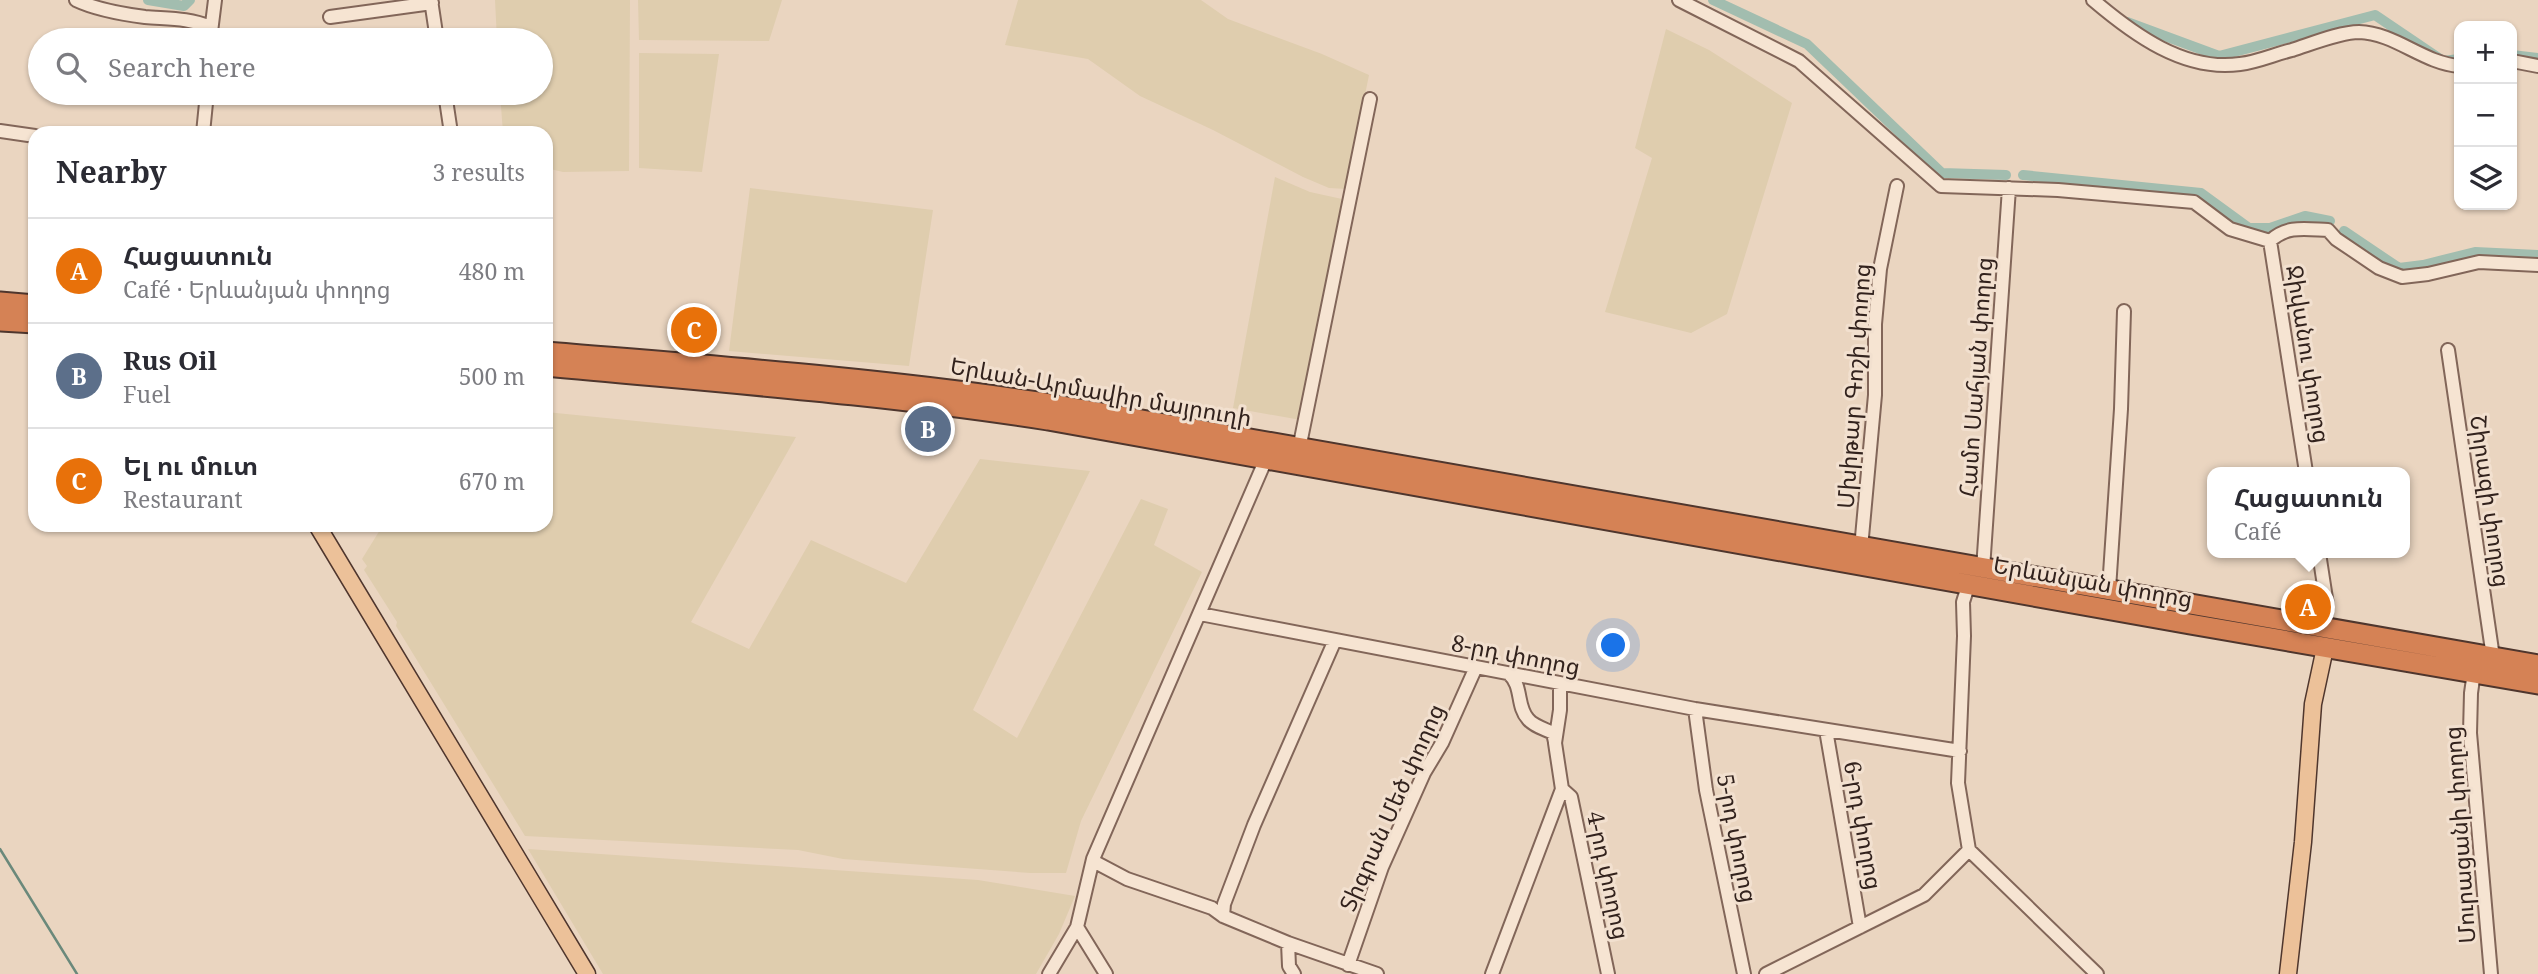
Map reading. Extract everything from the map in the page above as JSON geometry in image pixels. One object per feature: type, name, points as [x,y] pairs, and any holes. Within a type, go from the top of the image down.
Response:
[{"type":"highway","points":[[0,302],[28,304]]},
{"type":"highway","points":[[0,321],[28,323]]},
{"type":"highway","name":"Երևան-Արմավիր մայրուղի","points":[[553,359],[839,377],[966,391],[1299,449],[1641,517]]},
{"type":"highway","name":"Երևան-Արմավիր մայրուղի","points":[[553,359],[963,407],[1641,517]]},
{"type":"highway","name":"Երևանյան փողոց","points":[[1641,517],[1861,548],[2109,589],[2325,648],[2538,684]]},
{"type":"highway","name":"Երևանյան փողոց","points":[[1641,517],[1969,583],[2208,617],[2323,628],[2538,665]]},
{"type":"main road","points":[[321,532],[587,974]]},
{"type":"main road","points":[[2288,974],[2303,842],[2313,704],[2325,648]]},
{"type":"street","points":[[76,0],[91,7],[143,16],[192,19],[203,28]]},
{"type":"street","points":[[211,28],[215,0]]},
{"type":"street","points":[[1679,0],[1799,61],[1941,186],[2009,188],[2194,202],[2230,229],[2270,241],[2279,233],[2293,229],[2328,230],[2379,268],[2402,277],[2479,262],[2538,265]]},
{"type":"street","points":[[2093,0],[2132,33],[2189,60],[2216,65],[2242,64],[2354,32],[2375,33],[2442,65],[2454,66]]},
{"type":"street","points":[[330,17],[431,1],[435,28]]},
{"type":"street","points":[[2517,62],[2538,66]]},
{"type":"street","points":[[1299,449],[1370,99]]},
{"type":"street","points":[[204,126],[206,105]]},
{"type":"street","points":[[447,105],[450,126]]},
{"type":"street","points":[[0,131],[28,135]]},
{"type":"street","name":"Մխիթար Գոշի փողոց","points":[[1861,548],[1875,395],[1875,324],[1880,269],[1896,186]]},
{"type":"street","name":"Համո Սահյան փողոց","points":[[1983,569],[2009,188]]},
{"type":"street","name":"Ջիվանու փողոց","points":[[2270,241],[2305,467]]},
{"type":"street","points":[[2109,589],[2121,409],[2124,311]]},
{"type":"street","name":"Շիրազի փողոց","points":[[2448,350],[2493,657]]},
{"type":"street","points":[[1048,974],[1077,927],[1093,860],[1266,458]]},
{"type":"street","points":[[2320,558],[2327,605],[2323,628]]},
{"type":"street","points":[[1969,583],[1963,603],[1958,783],[1969,850],[2096,974]]},
{"type":"street","name":"8-րդ փողոց","points":[[1200,614],[1695,709],[1960,751]]},
{"type":"street","points":[[1223,916],[1224,905],[1254,825],[1335,640]]},
{"type":"street","name":"Տիգրան Մեծ փողոց","points":[[1348,965],[1382,867],[1476,667]]},
{"type":"street","name":"Մուրացանի փողոց","points":[[2474,672],[2470,733],[2491,974]]},
{"type":"street","points":[[1492,974],[1562,789],[1553,733],[1529,721],[1523,712],[1518,687],[1509,674]]},
{"type":"street","points":[[1555,743],[1560,710],[1560,684]]},
{"type":"street","name":"5-րդ փողոց","points":[[1695,709],[1706,790],[1744,974]]},
{"type":"street","name":"6-րդ փողոց","points":[[1826,730],[1860,927]]},
{"type":"street","name":"4-րդ փողոց","points":[[1562,789],[1571,797],[1608,974]]},
{"type":"street","points":[[1766,974],[1924,895],[1969,850]]},
{"type":"street","points":[[1093,860],[1127,879],[1212,908],[1223,916],[1288,943],[1377,974]]},
{"type":"street","points":[[1077,927],[1106,974]]},
{"type":"street","points":[[1288,943],[1289,966],[1294,974]]},
{"type":"shaded area","points":[[495,0],[630,0],[629,171],[563,172],[553,170],[553,126],[502,126],[501,105],[553,105],[553,28],[496,28]]},
{"type":"shaded area","points":[[638,0],[782,0],[769,41],[639,40]]},
{"type":"shaded area","points":[[1018,0],[1201,0],[1228,19],[1322,54],[1369,75],[1346,189],[1329,188],[1303,177],[1140,96],[1088,59],[1005,45]]},
{"type":"shaded area","points":[[1666,29],[1709,50],[1792,103],[1727,314],[1691,333],[1605,312],[1652,158],[1635,148]]},
{"type":"shaded area","points":[[639,53],[719,54],[702,172],[639,168]]},
{"type":"shaded area","points":[[1275,177],[1310,192],[1342,199],[1301,420],[1233,408]]},
{"type":"shaded area","points":[[750,188],[933,210],[909,366],[729,351]]},
{"type":"shaded area","points":[[553,413],[796,437],[691,622],[749,649],[811,540],[906,583],[980,459],[1090,471],[973,710],[1017,738],[1141,499],[1168,509],[1154,545],[1202,572],[1081,821],[1066,873],[1030,873],[843,859],[798,850],[525,836],[396,626],[397,622],[364,570],[367,566],[362,559],[379,532],[553,532]]},
{"type":"shaded area","points":[[528,849],[978,880],[1075,896],[1059,934],[1036,974],[603,974]]},
{"type":"waterway","points":[[148,0],[184,6],[190,0]]},
{"type":"waterway","points":[[1713,0],[1807,44],[1942,173],[2006,175]]},
{"type":"waterway","points":[[2127,22],[2219,56],[2375,15],[2443,61],[2454,60]]},
{"type":"waterway","points":[[2517,56],[2538,58]]},
{"type":"waterway","points":[[2023,175],[2201,193],[2249,228],[2270,228],[2305,216],[2330,221]]},
{"type":"waterway","points":[[2344,231],[2399,268],[2475,252],[2538,255]]},
{"type":"waterway","points":[[0,849],[77,974]]},
{"type":"place","name":"Ել ու մուտ","points":[[694,330]]},
{"type":"place","name":"Rus Oil","points":[[928,429]]},
{"type":"place","name":"Հացատուն","points":[[2308,607]]}]
